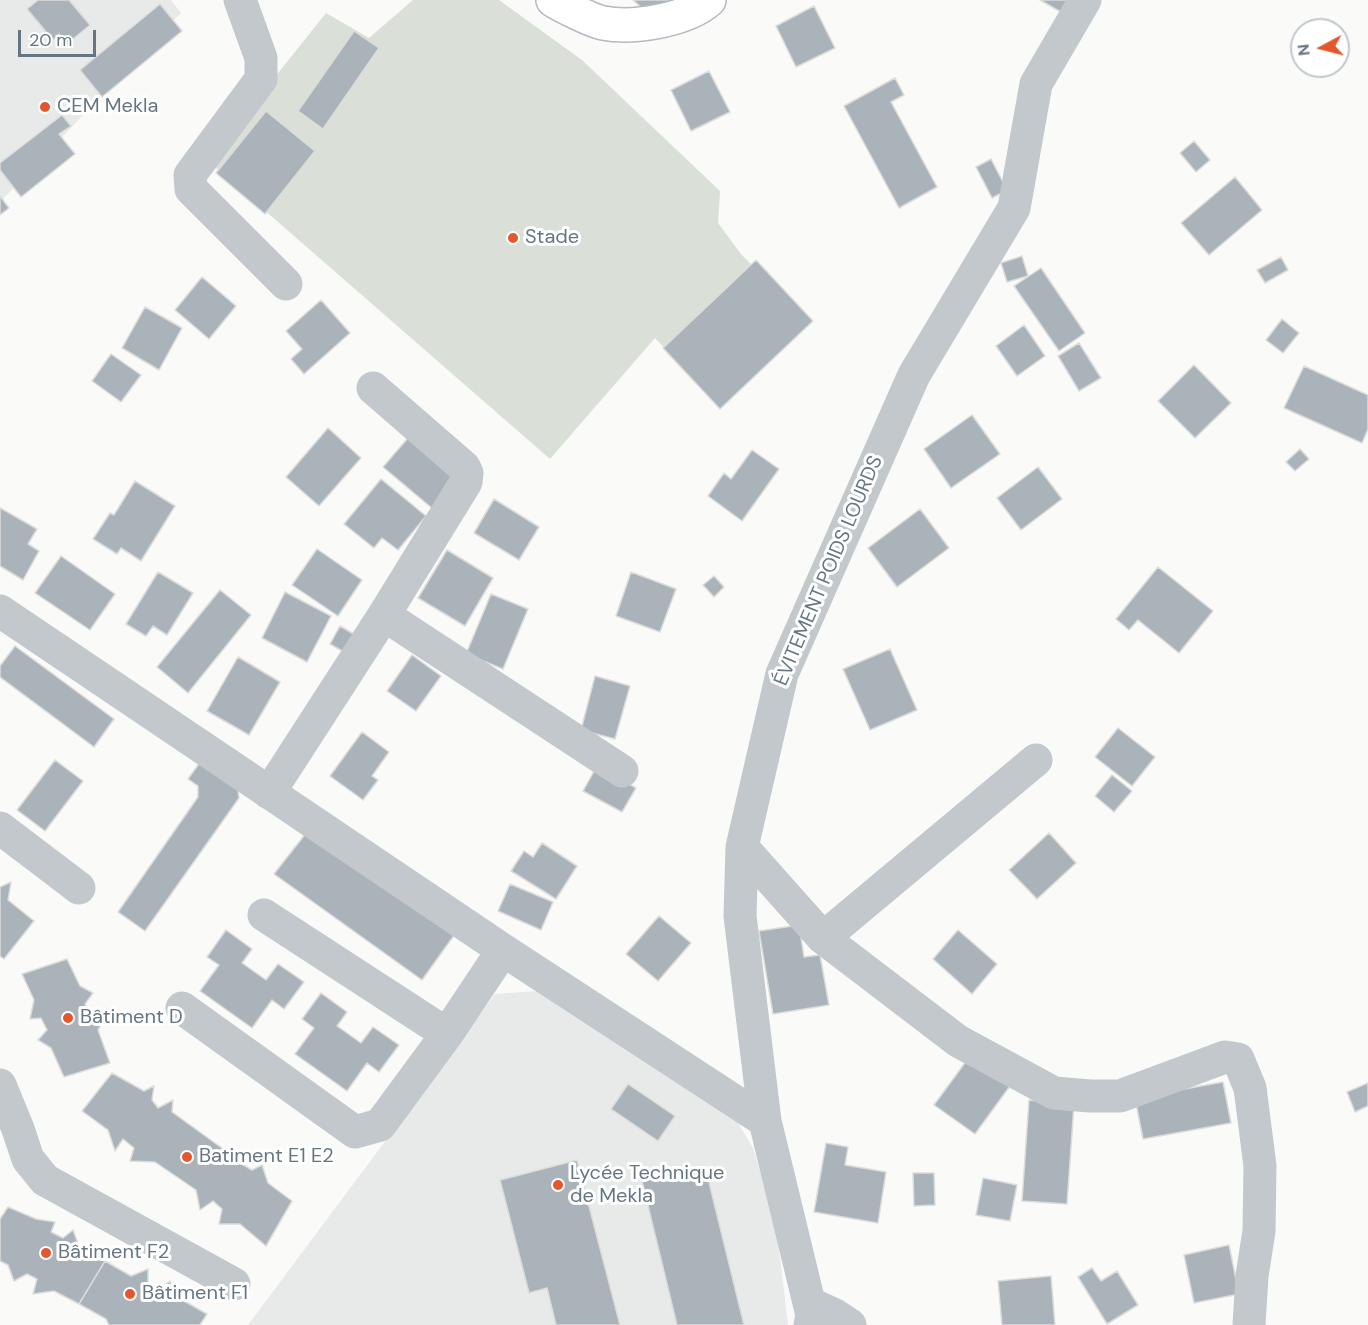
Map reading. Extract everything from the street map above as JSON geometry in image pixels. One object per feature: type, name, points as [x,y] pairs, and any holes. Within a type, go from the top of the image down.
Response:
[{"type":"main road","points":[[553,0],[602,23],[649,25],[701,7],[709,0]]},
{"type":"street","points":[[240,0],[261,57],[261,79],[190,175],[190,183],[191,189],[286,284]]},
{"type":"street","name":"ÉVITEMENT POIDS LOURDS","points":[[809,1314],[765,1121],[740,916],[742,847],[782,674],[914,375],[1014,208],[1036,84],[1085,0]]},
{"type":"street","points":[[269,793],[384,615],[466,482],[467,473],[464,467],[373,388]]},
{"type":"street","points":[[0,611],[503,950],[765,1121]]},
{"type":"street","points":[[384,615],[622,771]]},
{"type":"street","points":[[823,938],[1036,760]]},
{"type":"street","points":[[0,828],[79,888]]},
{"type":"street","points":[[742,847],[823,938],[958,1041],[1054,1093],[1090,1096],[1120,1095],[1225,1057],[1238,1059],[1250,1088],[1260,1166],[1259,1231],[1252,1276],[1249,1325]]},
{"type":"street","points":[[264,915],[447,1034]]},
{"type":"street","points":[[182,1008],[355,1132],[380,1125],[447,1034],[503,950]]},
{"type":"street","points":[[0,1084],[28,1159],[45,1180],[234,1284]]},
{"type":"street","points":[[809,1314],[835,1315],[850,1325]]},
{"type":"shaded area","name":"CEM Mekla","points":[[0,0],[171,0],[181,13],[0,202]]},
{"type":"shaded area","name":"Stade","points":[[413,0],[499,0],[582,60],[720,191],[718,223],[741,254],[799,313],[712,399],[655,338],[550,459],[208,161],[326,13],[369,38]]},
{"type":"shaded area","name":"Lycée Technique de Mekla","points":[[552,990],[734,1116],[753,1148],[776,1222],[788,1325],[248,1325],[495,994]]},
{"type":"building","points":[[38,0],[69,0],[90,25],[67,44],[59,34],[53,40],[27,9]]},
{"type":"building","points":[[633,0],[672,0],[654,19]]},
{"type":"building","points":[[1040,0],[1068,0],[1061,12]]},
{"type":"building","points":[[160,4],[182,31],[102,97],[80,70]]},
{"type":"building","points":[[814,6],[835,48],[796,67],[776,26]]},
{"type":"building","points":[[354,31],[379,48],[323,129],[298,111]]},
{"type":"building","points":[[709,71],[730,112],[691,131],[671,90]]},
{"type":"building","points":[[895,78],[904,95],[891,102],[937,187],[899,208],[844,106]]},
{"type":"building","points":[[266,111],[315,151],[265,214],[216,173]]},
{"type":"building","points":[[62,115],[71,126],[59,134],[75,154],[21,197],[0,170],[0,163]]},
{"type":"building","points":[[1194,141],[1210,160],[1196,172],[1180,153]]},
{"type":"building","points":[[991,159],[1007,190],[992,198],[976,167]]},
{"type":"building","points":[[1235,177],[1262,210],[1209,255],[1181,223]]},
{"type":"building","points":[[0,196],[9,208],[0,215]]},
{"type":"building","points":[[1022,256],[1028,276],[1007,282],[1001,263]]},
{"type":"building","points":[[1281,257],[1288,270],[1265,283],[1257,270]]},
{"type":"building","points":[[756,260],[813,321],[720,409],[663,348]]},
{"type":"building","points":[[1041,268],[1085,333],[1059,351],[1014,286]]},
{"type":"building","points":[[202,277],[236,306],[209,339],[175,310]]},
{"type":"building","points":[[321,300],[350,333],[304,374],[291,359],[302,349],[286,331]]},
{"type":"building","points":[[145,307],[182,328],[159,370],[122,348]]},
{"type":"building","points":[[1282,319],[1299,333],[1283,353],[1266,340]]},
{"type":"building","points":[[1024,325],[1045,356],[1017,376],[996,346]]},
{"type":"building","points":[[1079,343],[1101,378],[1079,391],[1058,356]]},
{"type":"building","points":[[111,354],[141,375],[121,402],[92,381]]},
{"type":"building","points":[[1194,365],[1231,403],[1195,438],[1158,401]]},
{"type":"building","points":[[1304,366],[1368,395],[1368,429],[1362,443],[1284,408]]},
{"type":"building","points":[[972,415],[1000,454],[951,488],[924,449]]},
{"type":"building","points":[[328,428],[361,458],[319,506],[286,477]]},
{"type":"building","points":[[408,438],[457,480],[433,509],[383,467]]},
{"type":"building","points":[[1300,449],[1309,459],[1295,471],[1286,462]]},
{"type":"building","points":[[752,450],[779,469],[742,521],[708,496],[724,473],[731,479]]},
{"type":"building","points":[[1038,467],[1062,499],[1021,530],[997,498]]},
{"type":"building","points":[[381,479],[426,516],[398,550],[382,538],[374,548],[344,524]]},
{"type":"building","points":[[135,481],[175,506],[141,561],[121,548],[117,554],[93,539],[110,513],[114,515]]},
{"type":"building","points":[[494,499],[539,527],[519,560],[474,533]]},
{"type":"building","points":[[0,508],[37,529],[28,544],[39,551],[23,580],[0,566]]},
{"type":"building","points":[[920,509],[949,548],[897,587],[868,548]]},
{"type":"building","points":[[317,549],[362,580],[338,616],[292,585]]},
{"type":"building","points":[[447,550],[493,578],[465,626],[418,598]]},
{"type":"building","points":[[61,556],[115,594],[90,630],[35,593]]},
{"type":"building","points":[[1158,567],[1213,611],[1179,653],[1138,620],[1129,630],[1116,619]]},
{"type":"building","points":[[158,572],[193,593],[167,635],[153,626],[146,636],[126,624]]},
{"type":"building","points":[[631,572],[676,589],[660,632],[616,616]]},
{"type":"building","points":[[714,576],[724,587],[714,597],[703,585]]},
{"type":"building","points":[[220,590],[251,615],[188,693],[157,667]]},
{"type":"building","points":[[285,592],[331,616],[307,662],[262,638]]},
{"type":"building","points":[[491,594],[528,609],[503,669],[466,654]]},
{"type":"building","points":[[340,626],[362,639],[351,656],[330,644]]},
{"type":"building","points":[[15,646],[114,719],[94,747],[0,677],[0,666]]},
{"type":"building","points":[[890,649],[917,710],[870,730],[843,669]]},
{"type":"building","points":[[412,655],[441,676],[416,711],[387,691]]},
{"type":"building","points":[[238,657],[280,682],[249,735],[207,711]]},
{"type":"building","points":[[595,676],[630,686],[615,739],[581,730]]},
{"type":"building","points":[[1118,728],[1155,757],[1132,786],[1095,757]]},
{"type":"building","points":[[362,732],[389,752],[372,776],[378,780],[363,800],[330,776]]},
{"type":"building","points":[[206,754],[236,775],[239,798],[145,931],[118,912],[198,797],[198,786],[188,779]]},
{"type":"building","points":[[55,760],[83,781],[45,831],[17,810]]},
{"type":"building","points":[[597,766],[636,788],[622,812],[583,791]]},
{"type":"building","points":[[1112,775],[1132,791],[1114,812],[1095,796]]},
{"type":"building","points":[[314,823],[455,934],[422,980],[274,874]]},
{"type":"building","points":[[1049,833],[1076,863],[1037,899],[1009,870]]},
{"type":"building","points":[[542,843],[577,866],[556,899],[511,871],[524,851],[533,857]]},
{"type":"building","points":[[11,882],[8,900],[34,921],[4,959],[0,956],[0,887]]},
{"type":"building","points":[[510,884],[553,902],[541,930],[498,911]]},
{"type":"building","points":[[659,916],[691,943],[658,981],[626,954]]},
{"type":"building","points":[[799,925],[804,957],[820,955],[829,1005],[773,1014],[759,931]]},
{"type":"building","points":[[226,930],[252,949],[242,963],[266,980],[278,964],[304,982],[284,1009],[272,1000],[252,1028],[200,991],[219,965],[207,957]]},
{"type":"building","points":[[958,930],[997,964],[972,994],[933,959]]},
{"type":"building","name":"Bâtiment D","points":[[67,959],[80,986],[93,993],[85,1004],[90,1016],[105,1018],[98,1030],[110,1063],[64,1077],[51,1048],[38,1040],[47,1030],[41,1018],[30,1019],[34,1000],[22,974]]},
{"type":"building","points":[[321,993],[347,1012],[337,1026],[361,1043],[373,1027],[399,1045],[379,1072],[367,1063],[347,1091],[295,1054],[314,1028],[302,1019]]},
{"type":"building","points":[[970,1056],[1010,1086],[975,1134],[934,1105]]},
{"type":"building","name":"Batiment E1 E2","points":[[112,1073],[144,1091],[154,1086],[152,1100],[158,1108],[173,1100],[172,1112],[226,1151],[244,1153],[240,1163],[252,1170],[262,1165],[268,1183],[292,1201],[266,1246],[240,1224],[219,1224],[222,1209],[213,1201],[200,1210],[196,1190],[155,1162],[130,1161],[134,1148],[123,1139],[115,1151],[108,1130],[82,1111]]},
{"type":"building","points":[[1223,1082],[1231,1123],[1143,1139],[1135,1098]]},
{"type":"building","points":[[1368,1083],[1368,1106],[1355,1112],[1347,1092]]},
{"type":"building","points":[[628,1084],[675,1116],[658,1141],[611,1109]]},
{"type":"building","points":[[1029,1100],[1074,1104],[1067,1204],[1022,1201]]},
{"type":"building","points":[[826,1143],[848,1147],[845,1165],[886,1172],[878,1223],[814,1212]]},
{"type":"building","points":[[577,1160],[620,1325],[556,1325],[547,1288],[529,1293],[500,1180]]},
{"type":"building","points":[[705,1166],[744,1325],[677,1325],[642,1181]]},
{"type":"building","points":[[913,1173],[934,1173],[935,1205],[914,1206]]},
{"type":"building","points":[[983,1178],[1017,1185],[1010,1221],[976,1215]]},
{"type":"building","name":"Bâtiment F2","points":[[8,1207],[36,1219],[55,1222],[51,1232],[63,1238],[73,1230],[79,1246],[105,1261],[79,1304],[54,1291],[33,1294],[37,1279],[27,1274],[14,1281],[8,1265],[0,1261],[0,1219]]},
{"type":"building","points":[[1229,1245],[1239,1294],[1194,1303],[1184,1255]]},
{"type":"building","name":"Bâtiment F1","points":[[105,1261],[131,1276],[148,1269],[148,1286],[158,1291],[170,1281],[177,1297],[207,1314],[200,1325],[109,1325],[106,1319],[79,1304]]},
{"type":"building","points":[[1092,1268],[1101,1281],[1117,1271],[1138,1305],[1107,1324],[1078,1277]]},
{"type":"building","points":[[1051,1276],[1055,1325],[1002,1325],[998,1281]]},
{"type":"place","name":"CEM Mekla","points":[[45,107]]},
{"type":"place","name":"Stade","points":[[513,238]]},
{"type":"place","name":"Bâtiment D","points":[[68,1018]]},
{"type":"place","name":"Batiment E1 E2","points":[[187,1157]]},
{"type":"place","name":"Lycée Technique de Mekla","points":[[558,1185]]},
{"type":"place","name":"Bâtiment F2","points":[[46,1253]]},
{"type":"place","name":"Bâtiment F1","points":[[130,1294]]}]
